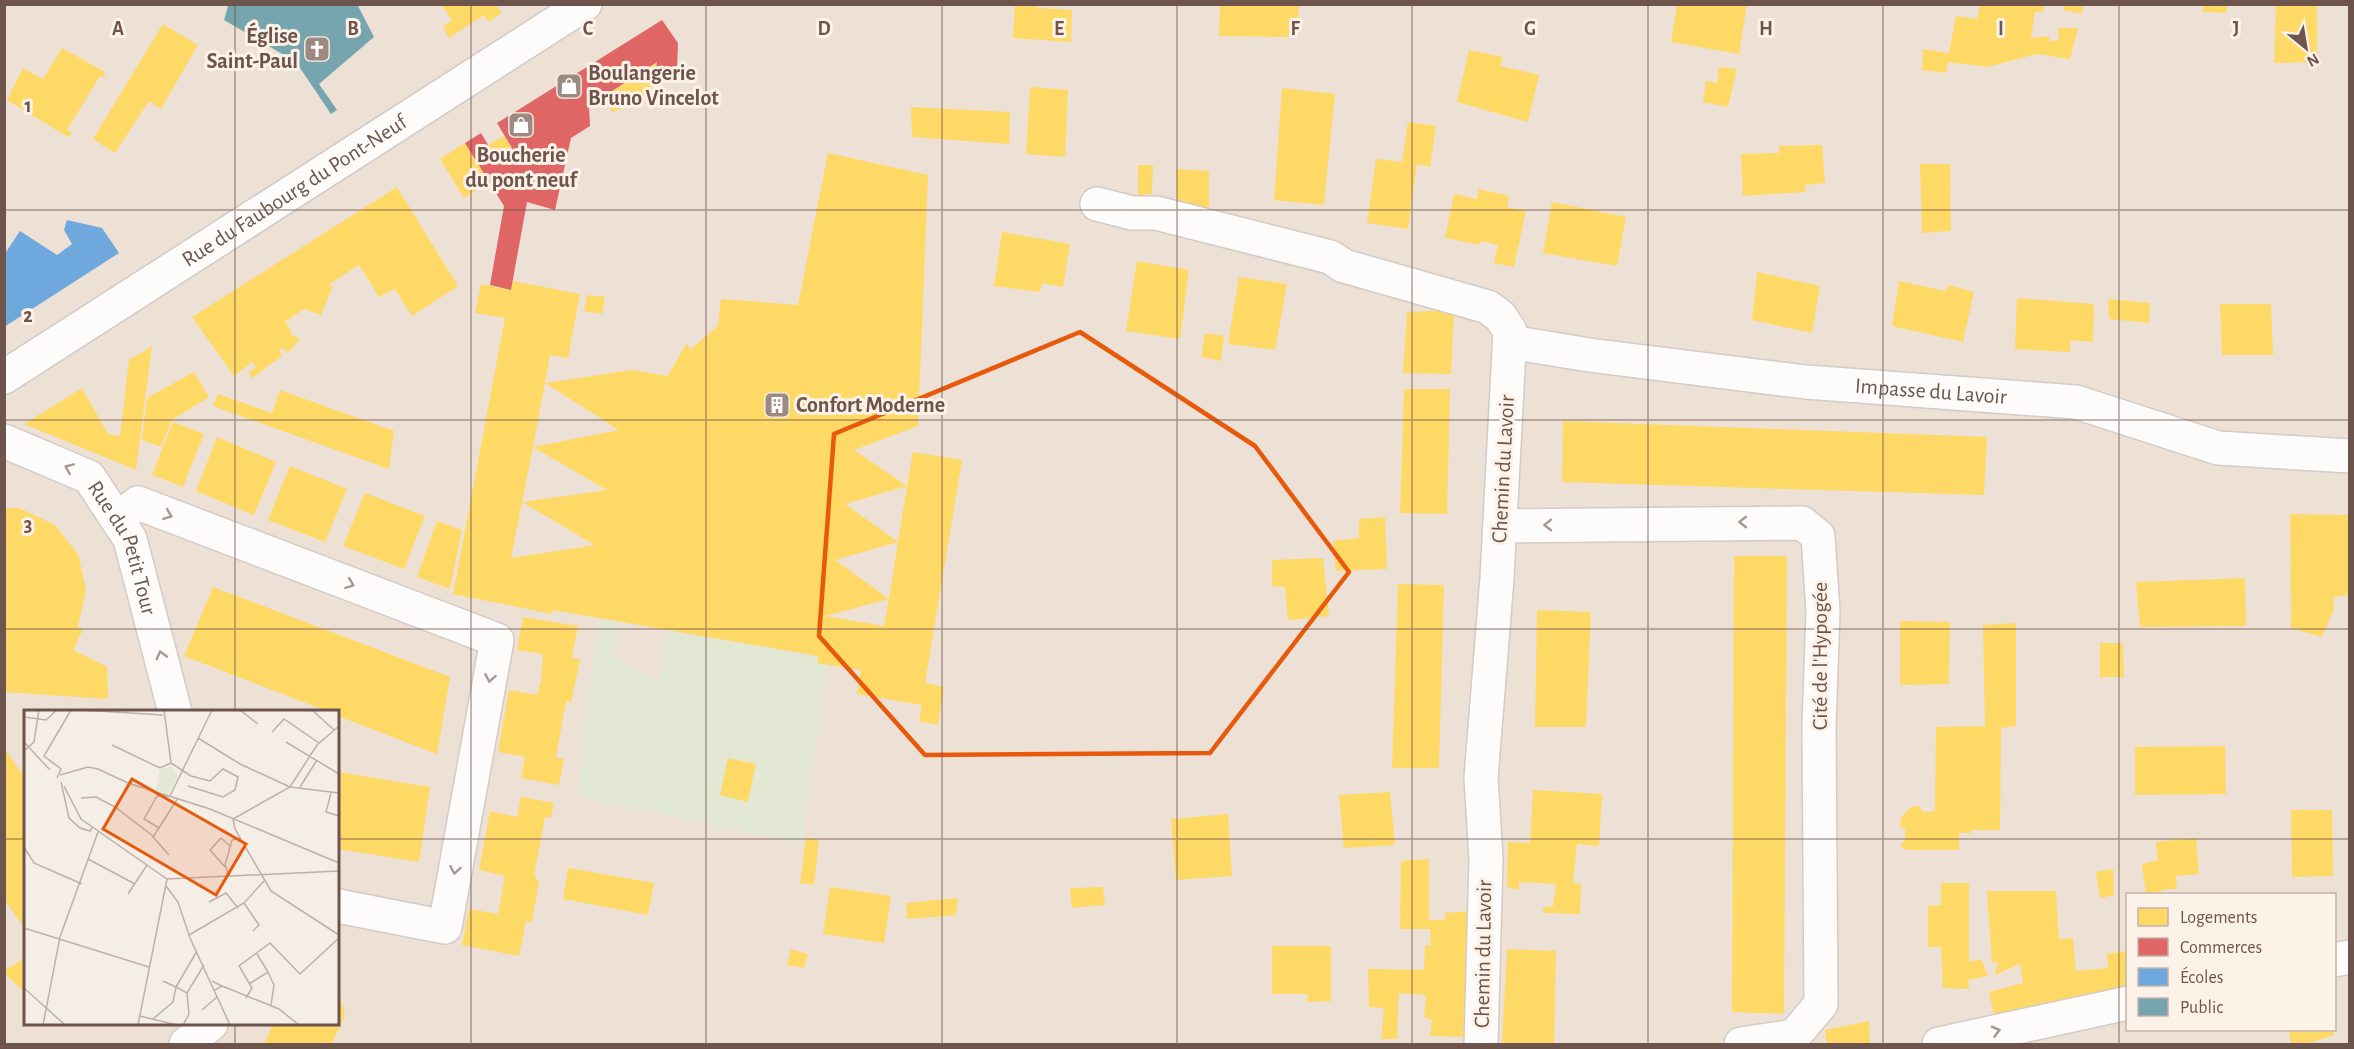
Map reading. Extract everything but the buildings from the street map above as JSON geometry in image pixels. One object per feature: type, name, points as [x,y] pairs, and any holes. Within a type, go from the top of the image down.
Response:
[{"type":"street","name":"Rue du Faubourg du Pont-Neuf","points":[[4,377],[585,4]]},
{"type":"street","name":"Chemin du Lavoir","points":[[1097,204],[1132,213],[1156,213],[1330,258],[1344,266],[1488,307],[1500,316],[1510,331],[1500,526],[1481,777],[1485,859],[1481,1044]]},
{"type":"street","name":"Impasse du Lavoir","points":[[1509,342],[1589,356],[1806,382],[2076,402],[2218,448],[2349,456]]},
{"type":"street","name":"Rue du Petit Tour","points":[[4,441],[89,477],[130,538],[175,710]]},
{"type":"street","points":[[117,519],[138,503],[497,640],[445,927],[339,906]]},
{"type":"street","name":"Cité de l'Hypogée","points":[[1500,526],[1802,523],[1818,536],[1823,610],[1819,726],[1821,1004],[1794,1036],[1742,1044]]},
{"type":"street","points":[[1940,1044],[2126,1003]]},
{"type":"street","points":[[186,1044],[209,1025]]},
{"type":"highlighted area","points":[[1080,332],[1255,446],[1349,572],[1210,753],[925,755],[819,636],[834,434]]},
{"type":"shaded area","points":[[5,5],[2349,5],[2349,1044],[5,1044]]},
{"type":"green space","points":[[599,618],[624,623],[613,655],[659,683],[666,631],[818,656],[818,663],[827,664],[801,843],[577,797]]},
{"type":"place","name":"Église Saint-Paul","points":[[317,49]]},
{"type":"place","name":"Boulangerie Bruno Vincelot","points":[[569,86]]},
{"type":"place","name":"Boucherie du pont neuf","points":[[521,125]]},
{"type":"place","name":"Confort Moderne","points":[[777,405]]}]
